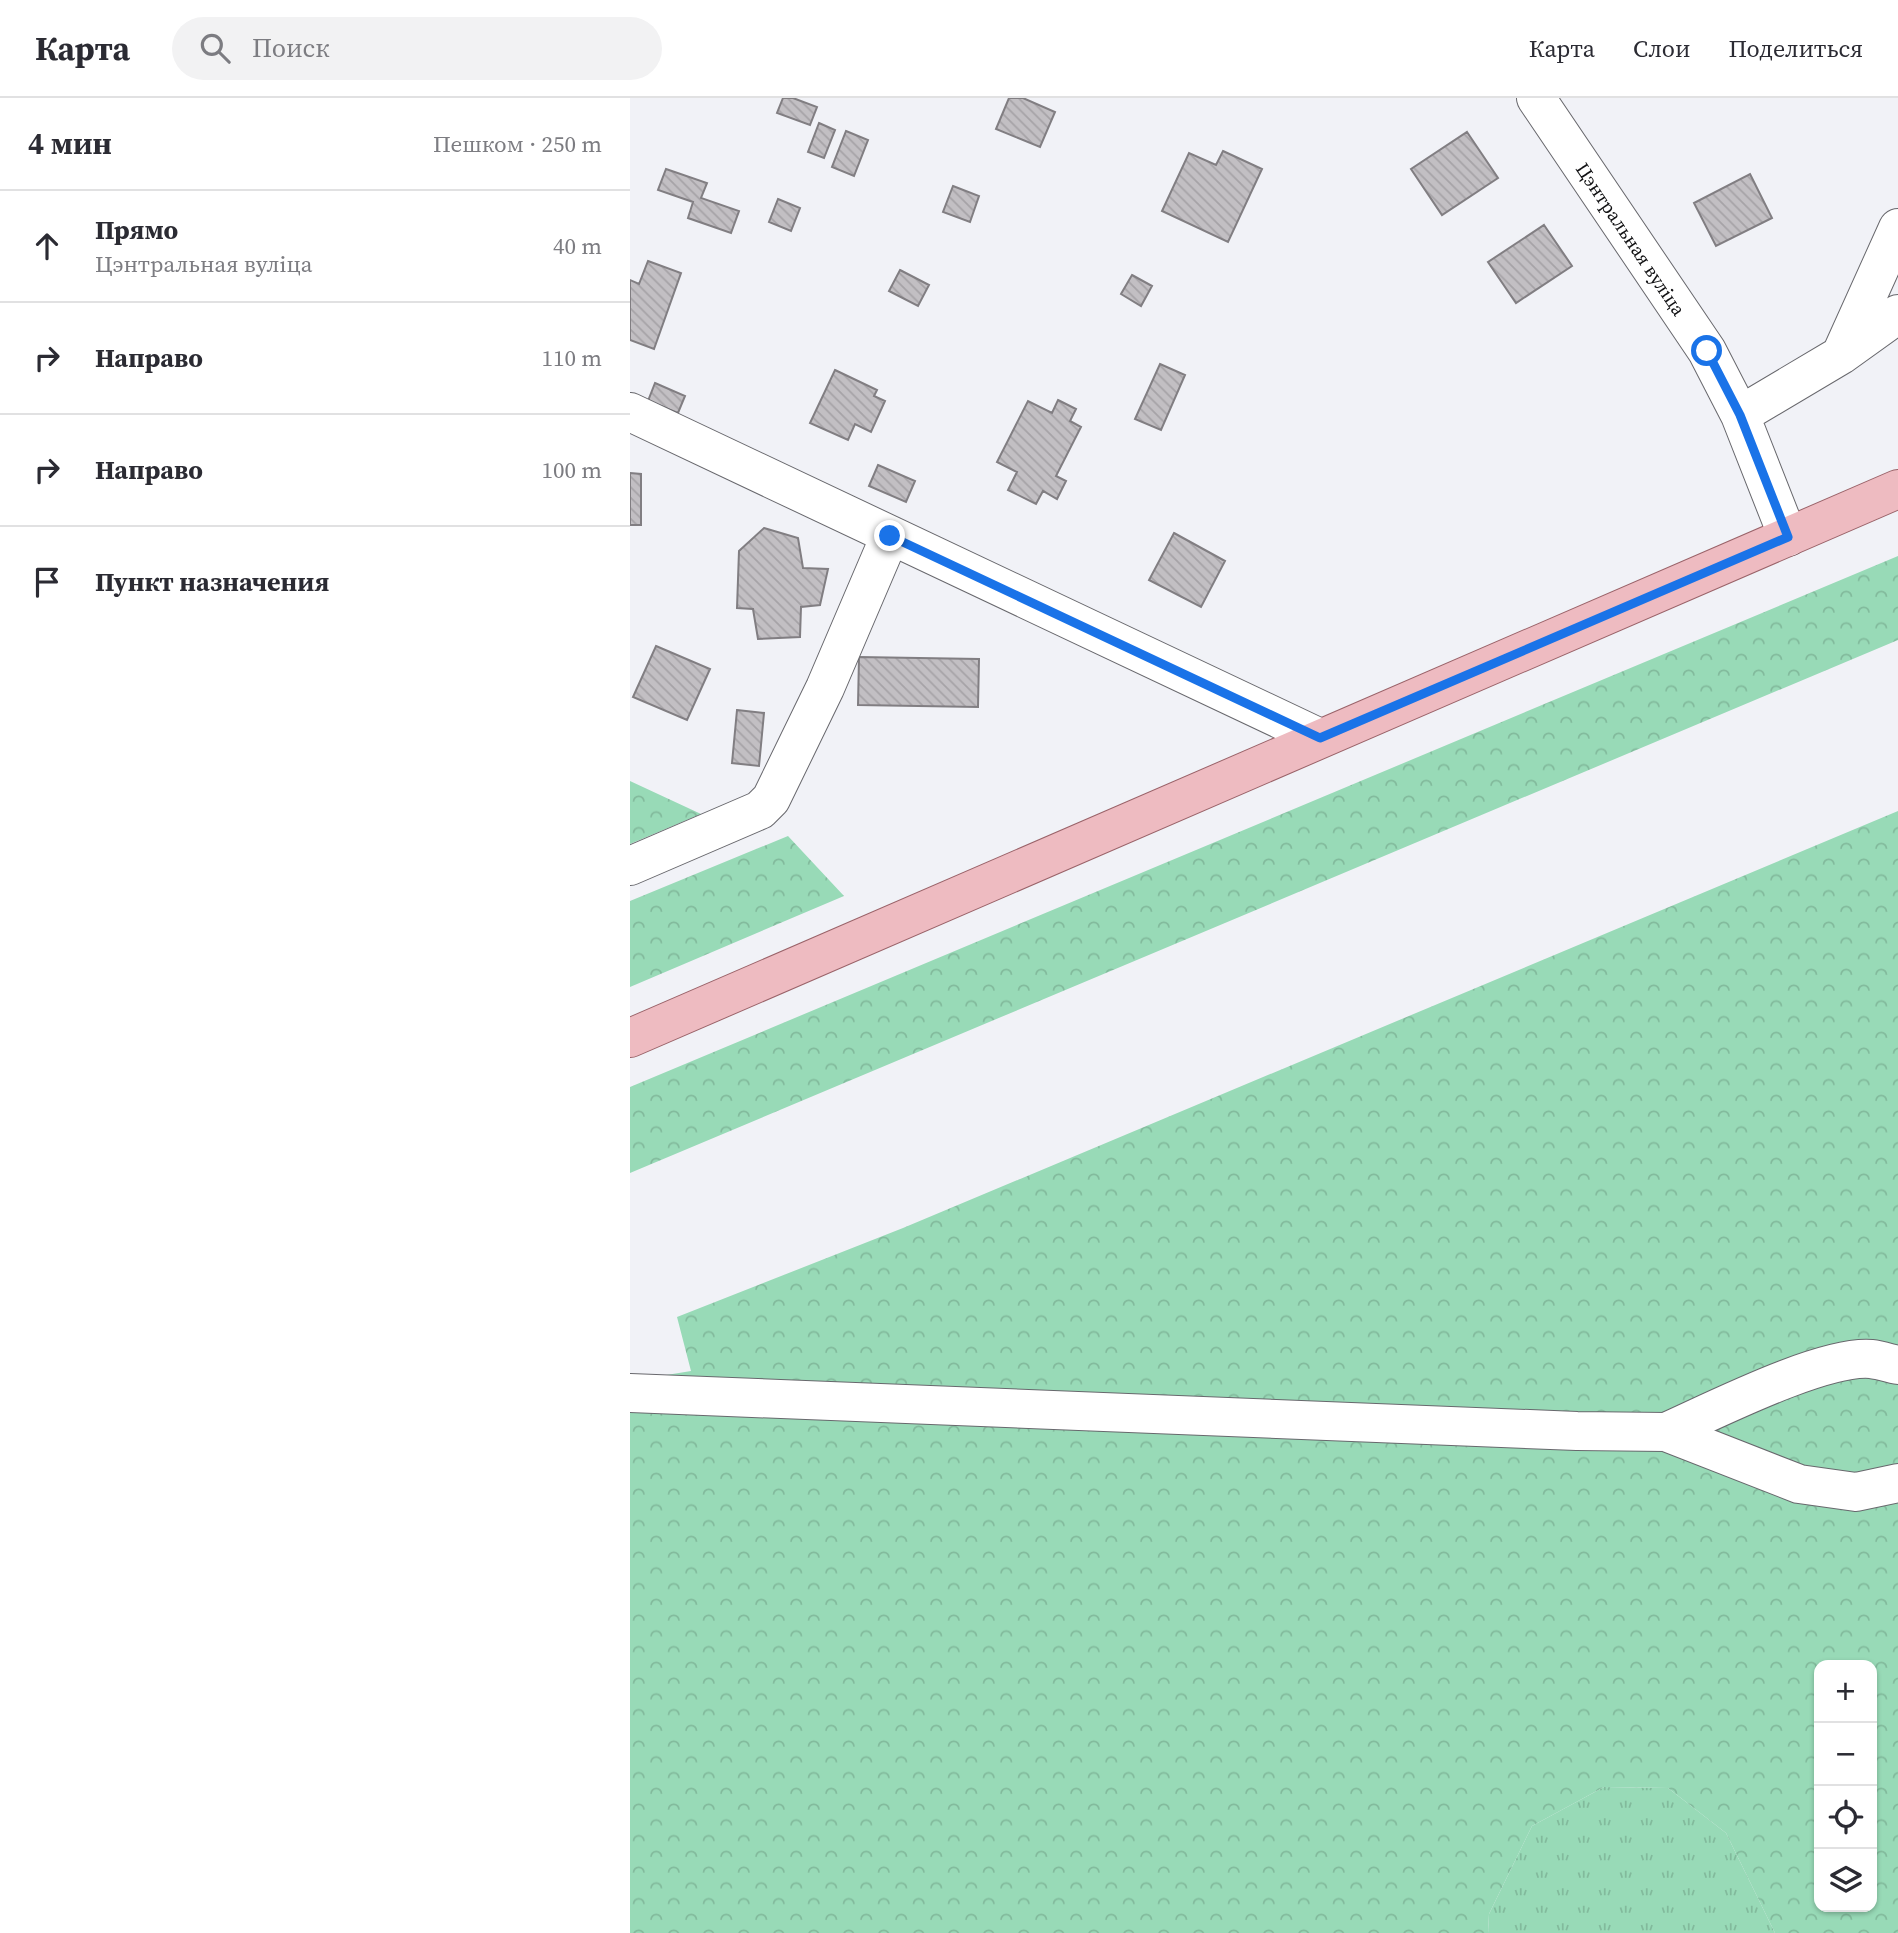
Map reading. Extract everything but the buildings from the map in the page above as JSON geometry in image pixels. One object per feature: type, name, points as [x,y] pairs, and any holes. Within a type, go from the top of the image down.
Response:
[{"type":"main road","points":[[630,1038],[1898,489]]},
{"type":"street","name":"Цэнтральная вуліца","points":[[1536,98],[1707,351],[1740,415],[1788,537]]},
{"type":"street","points":[[1841,355],[1898,228]]},
{"type":"street","points":[[1740,415],[1841,355],[1898,314]]},
{"type":"street","points":[[630,412],[1320,738]]},
{"type":"street","points":[[630,866],[760,810],[771,799],[825,688],[890,536]]},
{"type":"street","points":[[1666,1432],[1787,1380],[1839,1363],[1870,1359],[1898,1365]]},
{"type":"street","points":[[630,1392],[1563,1431],[1666,1432],[1799,1485],[1856,1492],[1898,1482]]},
{"type":"green space","points":[[1898,556],[1898,640],[630,1173],[630,1087]]},
{"type":"green space","points":[[630,781],[701,814],[630,844]]},
{"type":"green space","points":[[1898,811],[1898,1933],[1775,1933],[1726,1833],[1668,1788],[1604,1787],[1532,1826],[1489,1914],[1488,1933],[630,1933],[630,1381],[691,1371],[677,1317],[903,1228]]},
{"type":"green space","points":[[788,836],[844,896],[630,987],[630,901]]},
{"type":"green space","points":[[1604,1787],[1668,1788],[1726,1833],[1775,1933],[1488,1933],[1489,1914],[1532,1826]]},
{"type":"route","points":[[890,536],[1320,738],[1788,537],[1740,415],[1707,351]]}]
